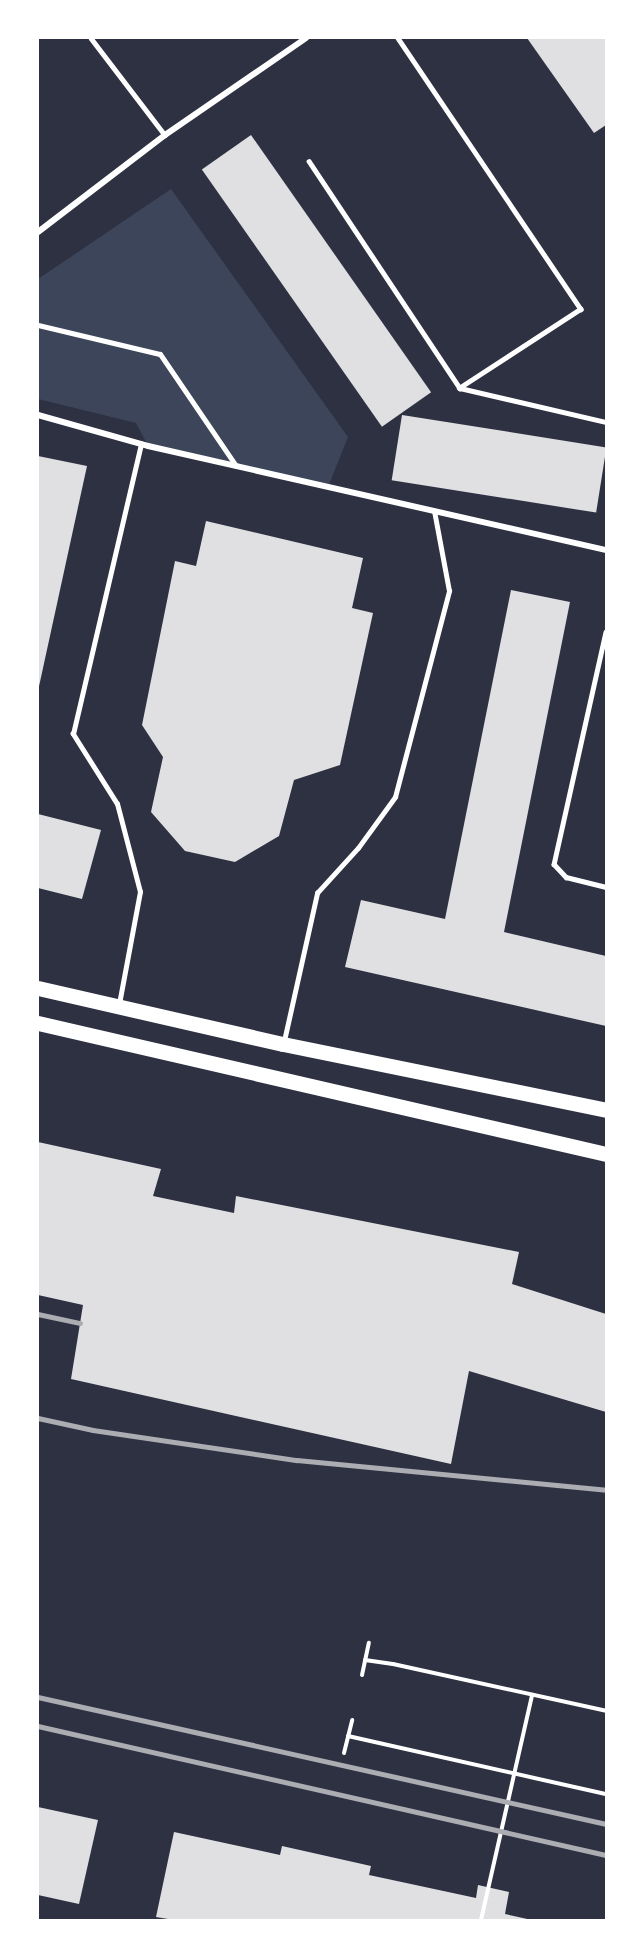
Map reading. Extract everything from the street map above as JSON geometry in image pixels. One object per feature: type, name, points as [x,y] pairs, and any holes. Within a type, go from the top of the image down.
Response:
[{"type":"main road","points":[[38,988],[284,1044],[606,1110]]},
{"type":"main road","points":[[38,1023],[606,1154]]},
{"type":"street","points":[[38,232],[165,135],[306,38]]},
{"type":"street","points":[[38,325],[160,354],[236,466]]},
{"type":"street","points":[[38,415],[141,444],[606,550]]},
{"type":"lane","points":[[91,38],[165,135]]},
{"type":"lane","points":[[398,38],[581,309],[460,388]]},
{"type":"lane","points":[[309,160],[460,388],[606,422]]},
{"type":"lane","points":[[118,1006],[140,892],[117,804],[73,734],[141,444]]},
{"type":"lane","points":[[284,1044],[317,893],[358,848],[395,797],[449,591],[434,511]]},
{"type":"lane","points":[[606,632],[554,864],[566,877],[606,887]]},
{"type":"path","points":[[362,1675],[369,1643]]},
{"type":"path","points":[[365,1660],[393,1664],[606,1711]]},
{"type":"path","points":[[481,1920],[532,1695]]},
{"type":"path","points":[[344,1753],[352,1720]]},
{"type":"path","points":[[348,1736],[606,1794]]},
{"type":"shaded area","points":[[171,189],[348,437],[328,487],[148,446],[136,423],[38,399],[38,279]]},
{"type":"building","points":[[527,38],[606,38],[606,125],[594,133]]},
{"type":"building","points":[[251,135],[431,392],[382,427],[202,169]]},
{"type":"building","points":[[402,415],[606,447],[596,513],[392,480]]},
{"type":"building","points":[[38,456],[87,466],[38,691]]},
{"type":"building","points":[[206,521],[363,558],[352,608],[373,613],[340,765],[294,780],[279,836],[235,862],[185,851],[151,812],[163,757],[142,725],[175,561],[196,566]]},
{"type":"building","points":[[511,590],[570,602],[504,932],[606,956],[606,1026],[345,967],[361,900],[445,919]]},
{"type":"building","points":[[38,814],[101,830],[82,899],[38,888]]},
{"type":"building","points":[[38,1142],[161,1169],[153,1196],[234,1213],[236,1196],[519,1252],[512,1284],[606,1314],[606,1412],[469,1371],[451,1464],[71,1379],[83,1305],[38,1295]]},
{"type":"building","points":[[38,1807],[98,1820],[79,1904],[38,1895]]},
{"type":"building","points":[[174,1832],[280,1855],[282,1846],[371,1866],[369,1875],[476,1898],[478,1885],[509,1892],[505,1914],[532,1920],[174,1920],[156,1917]]},
{"type":"railway","points":[[38,1314],[80,1323]]},
{"type":"railway","points":[[38,1418],[93,1430],[297,1460],[606,1490]]},
{"type":"railway","points":[[38,1697],[606,1824]]},
{"type":"railway","points":[[38,1726],[606,1855]]}]
